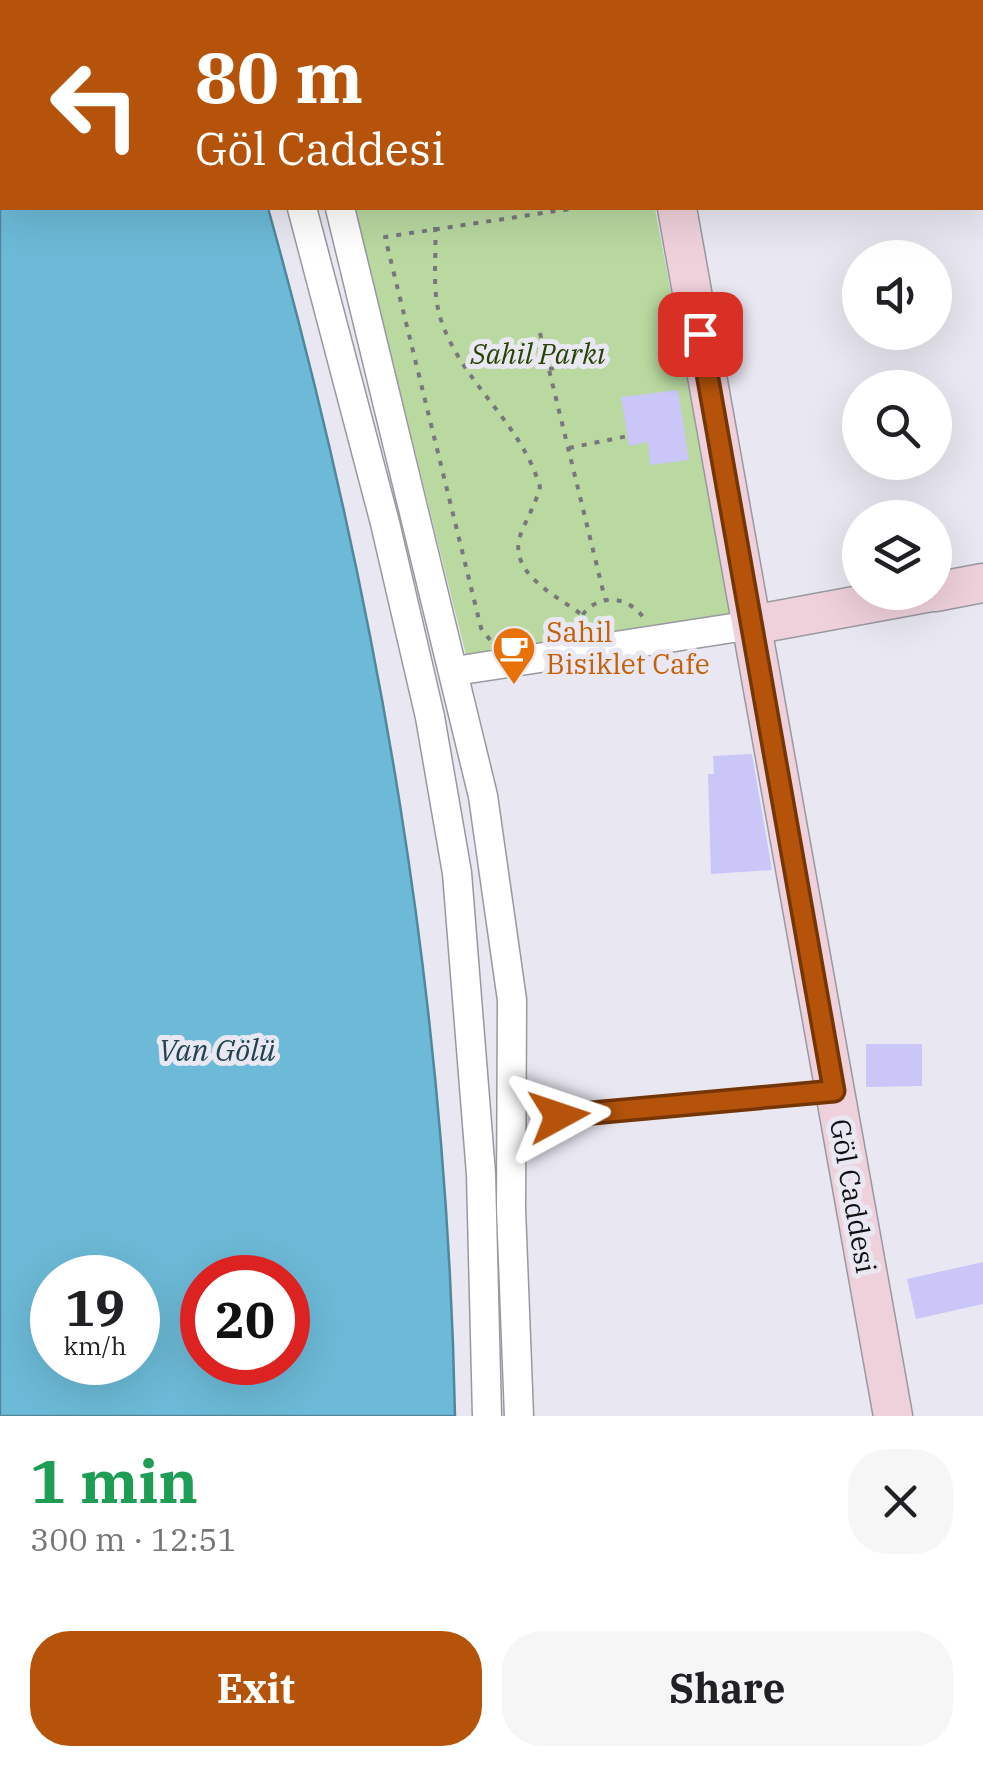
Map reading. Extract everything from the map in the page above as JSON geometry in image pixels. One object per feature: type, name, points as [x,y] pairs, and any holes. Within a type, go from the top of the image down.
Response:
[{"type":"street","points":[[303,210],[385,523],[430,718],[457,873],[481,1174],[487,1416]]},
{"type":"street","points":[[341,210],[484,796],[512,1000],[512,1209],[519,1416]]},
{"type":"street","name":"Göl Caddesi","points":[[677,210],[892,1416]]},
{"type":"street","points":[[952,589],[983,583]]},
{"type":"street","points":[[456,670],[842,609]]},
{"type":"lane","points":[[559,1116],[834,1091]]},
{"type":"path","points":[[512,662],[506,640],[490,640],[482,628],[385,237],[562,210]]},
{"type":"path","points":[[435,228],[434,284],[442,321],[458,355],[522,441],[540,486],[518,543],[523,566],[531,577],[581,614]]},
{"type":"path","points":[[540,334],[605,599]]},
{"type":"path","points":[[549,369],[595,362]]},
{"type":"path","points":[[568,448],[628,436]]},
{"type":"path","points":[[577,651],[574,632],[581,614],[605,599],[623,601],[639,612],[648,641]]},
{"type":"green space","name":"Sahil Parkı","points":[[355,210],[655,210],[733,620],[467,659]]},
{"type":"water","name":"Van Gölü","points":[[0,210],[269,210],[343,506],[400,806],[422,957],[449,1262],[455,1416],[0,1416]]},
{"type":"building","points":[[678,390],[689,460],[650,465],[648,442],[629,446],[621,397]]},
{"type":"building","points":[[752,754],[772,870],[711,874],[708,774],[714,774],[713,756]]},
{"type":"building","points":[[866,1044],[922,1044],[922,1086],[866,1087]]},
{"type":"building","points":[[983,1262],[983,1304],[916,1319],[907,1279]]},
{"type":"place","name":"Sahil Bisiklet Cafe","points":[[514,686]]},
{"type":"route","points":[[559,1116],[834,1091],[700,334]]}]
